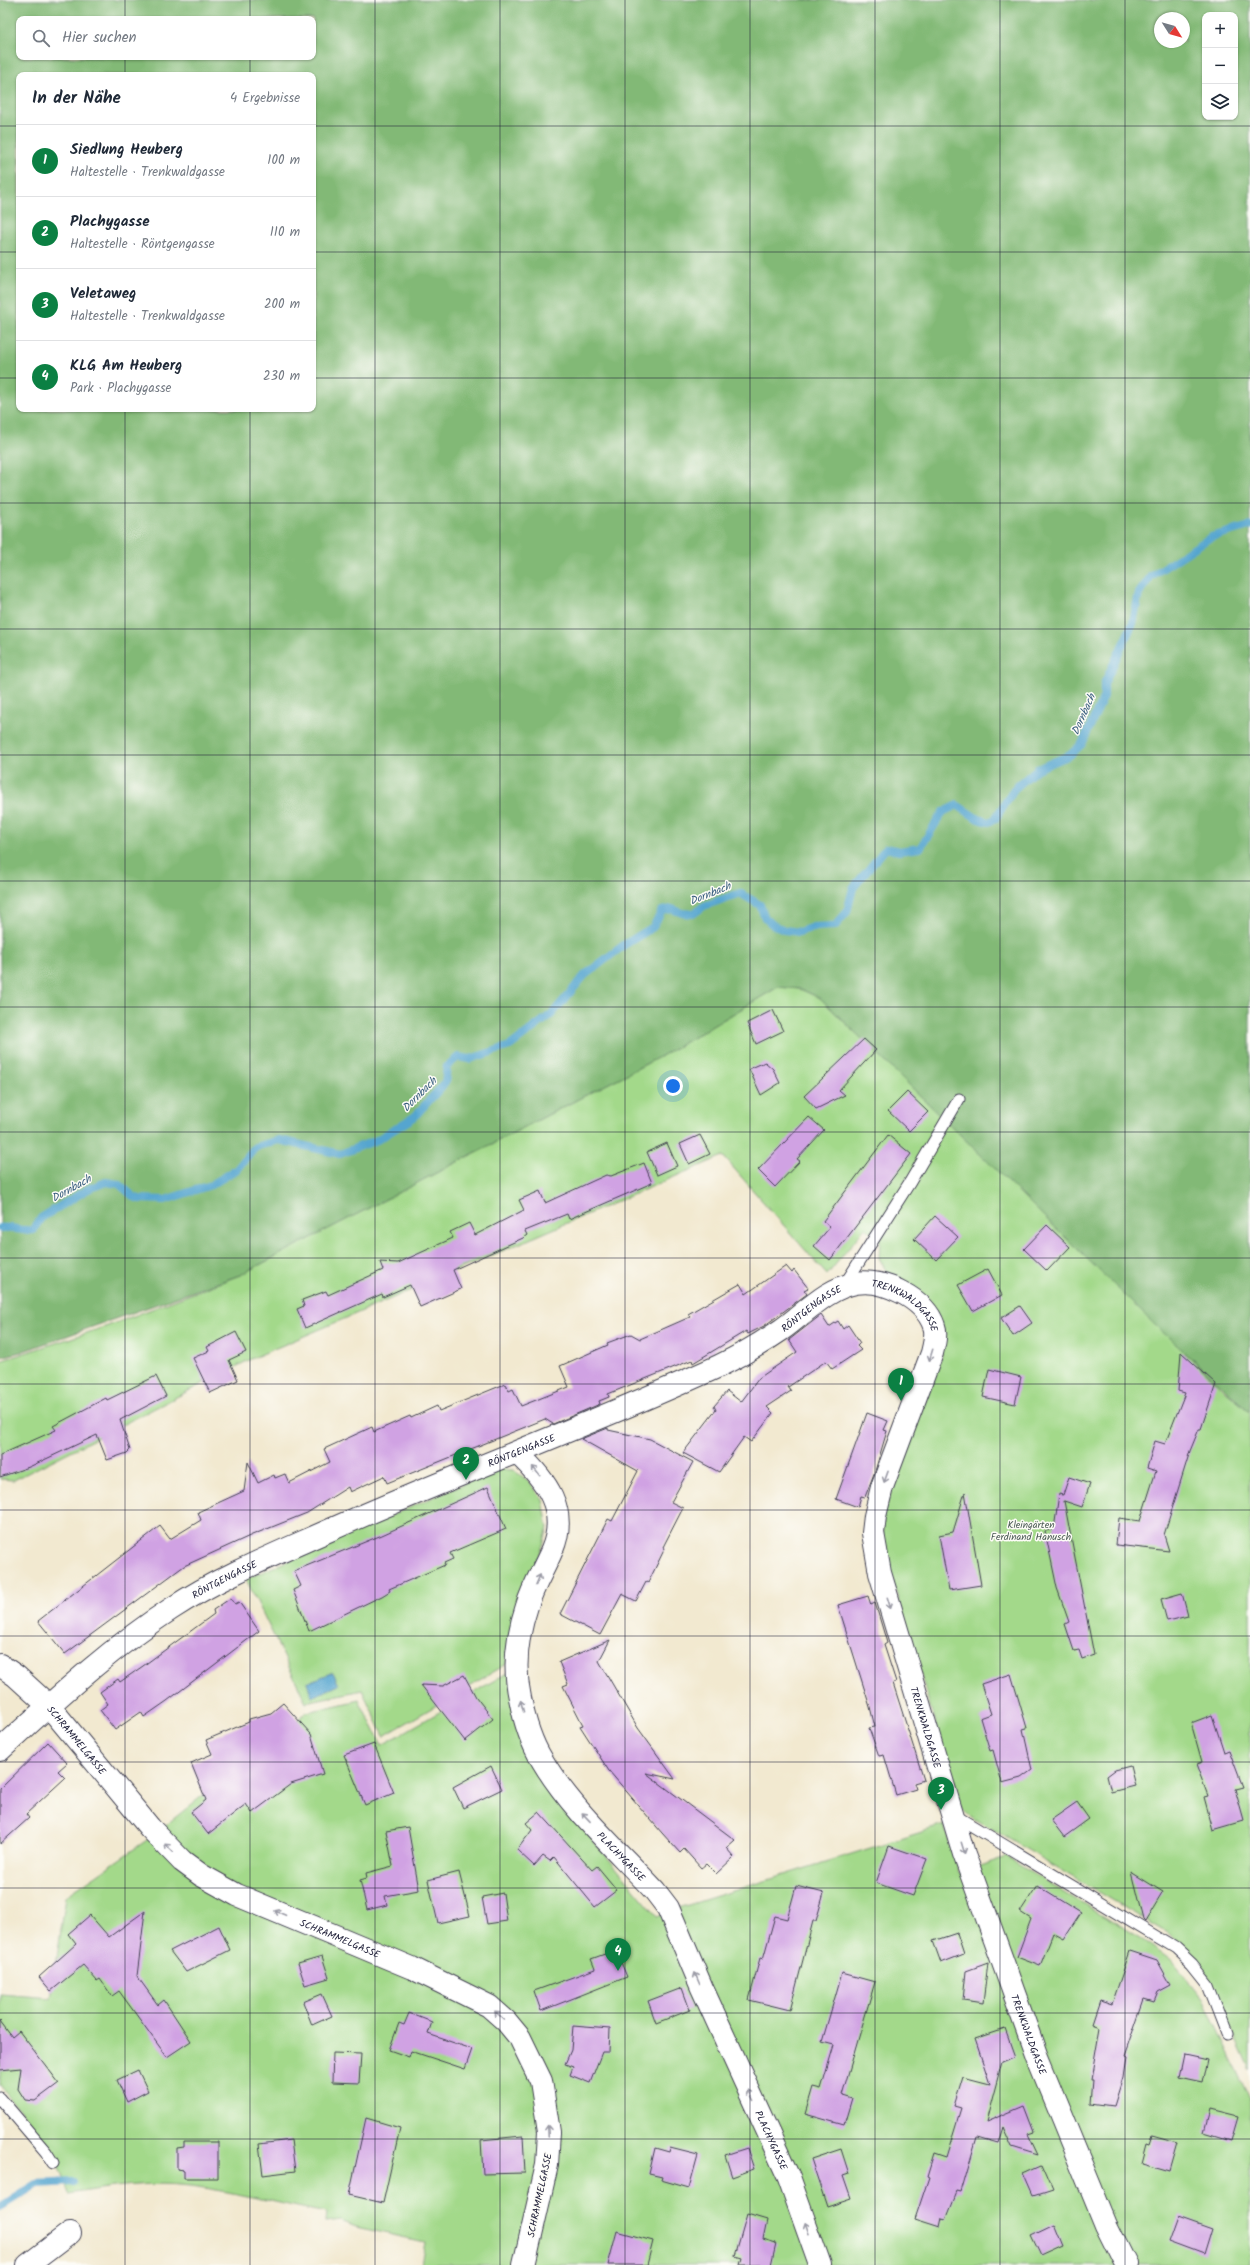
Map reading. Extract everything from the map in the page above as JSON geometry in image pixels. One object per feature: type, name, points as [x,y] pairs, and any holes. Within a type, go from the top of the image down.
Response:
[{"type":"street","name":"TRENKWALDGASSE","points":[[844,1286],[870,1282],[905,1295],[923,1309],[934,1326],[935,1336],[932,1353],[882,1487],[873,1532],[880,1573],[964,1854],[1037,2057],[1106,2225],[1126,2265]]},
{"type":"street","name":"RÖNTGENGASSE","points":[[0,1750],[125,1640],[208,1587],[238,1571],[371,1512],[463,1473],[517,1453],[721,1365],[779,1332],[832,1292],[844,1286]]},
{"type":"street","name":"PLACHYGASSE","points":[[517,1453],[531,1466],[551,1492],[558,1518],[557,1534],[552,1550],[527,1605],[519,1634],[516,1662],[520,1697],[530,1734],[541,1760],[557,1784],[655,1890],[668,1908],[702,1988],[789,2178],[820,2265]]},
{"type":"street","name":"SCHRAMMELGASSE","points":[[0,1666],[16,1676],[49,1706],[150,1828],[182,1861],[201,1875],[237,1895],[433,1978],[489,2006],[506,2021],[520,2038],[541,2081],[549,2132],[547,2165],[524,2265]]},
{"type":"street","points":[[28,2265],[70,2233]]},
{"type":"lane","name":"RÖNTGENGASSE","points":[[844,1286],[910,1182],[959,1099]]},
{"type":"lane","points":[[953,1815],[1175,1948],[1192,1964],[1208,1984],[1227,2033]]},
{"type":"lane","points":[[0,2098],[46,2152],[53,2163]]},
{"type":"green space","points":[[0,0],[1250,0],[1250,1412],[1156,1326],[820,998],[800,989],[778,987],[667,1053],[240,1275],[21,1352],[0,1357]]},
{"type":"green space","name":"Kleingärten Ferdinand Hanusch","points":[[778,987],[800,989],[820,998],[1224,1390],[1250,1412],[1250,2070],[1207,1974],[1186,1949],[1168,1933],[965,1813],[959,1804],[883,1545],[883,1514],[942,1355],[899,1283],[888,1274],[879,1258],[880,1240],[865,1228],[827,1275],[723,1156],[253,1358],[14,1480],[0,1479],[0,1361],[105,1327],[240,1275],[667,1053]]},
{"type":"green space","points":[[498,1469],[513,1470],[529,1481],[543,1500],[548,1528],[507,1664],[384,1736],[362,1690],[306,1702],[246,1579]]},
{"type":"green space","points":[[509,1672],[523,1742],[541,1779],[657,1916],[944,1825],[959,1873],[1006,1857],[1144,1941],[1172,1961],[1204,2000],[1250,2100],[1250,2265],[421,2265],[425,2242],[356,2227],[341,2221],[325,2223],[326,2213],[242,2195],[191,2186],[160,2184],[114,2187],[69,2194],[53,2152],[0,2086],[0,1994],[51,1998],[66,1896],[147,1840],[307,1712],[359,1700],[382,1745]]},
{"type":"water","points":[[333,1672],[339,1685],[312,1697],[307,1683]]},
{"type":"building","points":[[773,1010],[783,1031],[756,1044],[747,1023]]},
{"type":"building","points":[[864,1039],[876,1050],[839,1090],[845,1095],[816,1109],[804,1096]]},
{"type":"building","points":[[765,1062],[773,1069],[780,1083],[761,1095],[749,1069]]},
{"type":"building","points":[[907,1092],[928,1112],[909,1131],[888,1111]]},
{"type":"building","points":[[809,1117],[824,1130],[797,1159],[800,1161],[775,1187],[758,1170]]},
{"type":"building","points":[[700,1135],[710,1154],[689,1164],[680,1144]]},
{"type":"building","points":[[888,1135],[911,1154],[830,1260],[814,1246],[830,1227],[823,1221]]},
{"type":"building","points":[[667,1143],[677,1166],[657,1175],[647,1152]]},
{"type":"building","points":[[644,1163],[652,1183],[569,1219],[567,1214],[525,1231],[527,1235],[523,1238],[453,1270],[461,1289],[420,1307],[410,1285],[383,1297],[382,1294],[305,1328],[297,1309],[304,1306],[302,1300],[326,1291],[328,1295],[383,1270],[380,1262],[398,1263],[453,1238],[450,1232],[469,1223],[475,1235],[524,1210],[519,1200],[540,1191],[545,1203],[606,1175],[611,1176]]},
{"type":"building","points":[[935,1216],[958,1237],[936,1260],[914,1239]]},
{"type":"building","points":[[1047,1225],[1070,1247],[1047,1271],[1024,1249]]},
{"type":"building","points":[[786,1266],[792,1273],[794,1270],[808,1288],[804,1290],[807,1294],[764,1326],[748,1334],[746,1331],[693,1363],[692,1360],[608,1394],[609,1397],[599,1401],[600,1404],[553,1424],[545,1419],[387,1483],[384,1476],[350,1492],[348,1487],[307,1513],[252,1535],[184,1566],[65,1654],[38,1621],[160,1526],[170,1539],[201,1520],[198,1512],[244,1491],[248,1462],[258,1483],[274,1475],[275,1478],[285,1474],[289,1483],[330,1462],[324,1449],[372,1427],[374,1432],[437,1406],[439,1411],[505,1384],[509,1391],[513,1389],[521,1406],[569,1387],[560,1366],[608,1345],[607,1343],[631,1334],[640,1339],[690,1317],[688,1314],[740,1284],[746,1294]]},
{"type":"building","points":[[988,1269],[1002,1295],[973,1311],[958,1285]]},
{"type":"building","points":[[1020,1306],[1032,1323],[1013,1336],[1001,1318]]},
{"type":"building","points":[[821,1315],[829,1327],[838,1321],[843,1329],[848,1325],[860,1343],[857,1346],[861,1350],[832,1369],[826,1361],[788,1387],[791,1391],[767,1407],[773,1413],[751,1442],[744,1437],[719,1472],[683,1453],[716,1410],[714,1406],[727,1391],[741,1402],[759,1378],[797,1352],[789,1340]]},
{"type":"building","points":[[236,1332],[246,1352],[229,1360],[238,1380],[210,1393],[193,1358],[209,1351],[207,1347]]},
{"type":"building","points":[[1181,1352],[1216,1384],[1201,1429],[1199,1429],[1190,1451],[1164,1535],[1169,1551],[1116,1545],[1119,1518],[1140,1521],[1156,1471],[1147,1468],[1155,1441],[1165,1444],[1185,1393],[1178,1391]]},
{"type":"building","points":[[989,1369],[1021,1377],[1015,1404],[983,1397]]},
{"type":"building","points":[[156,1376],[166,1396],[120,1420],[130,1450],[127,1453],[107,1460],[97,1435],[29,1467],[0,1477],[0,1455],[56,1430],[53,1426],[106,1398],[107,1400]]},
{"type":"building","points":[[867,1413],[888,1421],[884,1430],[887,1431],[875,1471],[865,1497],[861,1496],[858,1507],[836,1499]]},
{"type":"building","points":[[608,1428],[608,1430],[650,1439],[693,1462],[671,1502],[683,1508],[663,1547],[665,1548],[648,1583],[646,1582],[636,1601],[622,1594],[600,1635],[560,1614],[608,1519],[612,1521],[638,1471],[581,1439]]},
{"type":"building","points":[[1069,1477],[1090,1484],[1082,1507],[1064,1501],[1094,1655],[1082,1659],[1079,1650],[1074,1651],[1065,1624],[1069,1622],[1057,1588],[1045,1531],[1054,1529],[1059,1494],[1063,1495]]},
{"type":"building","points":[[488,1487],[506,1529],[450,1553],[453,1559],[444,1563],[445,1565],[389,1589],[390,1591],[382,1596],[309,1631],[293,1590],[301,1586],[294,1571],[382,1535]]},
{"type":"building","points":[[965,1492],[981,1585],[949,1590],[939,1535],[953,1532]]},
{"type":"building","points":[[1182,1593],[1188,1616],[1167,1621],[1161,1599]]},
{"type":"building","points":[[868,1596],[871,1605],[875,1603],[887,1643],[884,1645],[896,1682],[893,1683],[924,1780],[914,1783],[916,1789],[896,1795],[884,1755],[879,1756],[869,1728],[875,1727],[870,1707],[838,1605]]},
{"type":"building","points":[[231,1598],[235,1604],[239,1602],[259,1631],[144,1717],[141,1712],[115,1730],[100,1710],[108,1704],[100,1692],[118,1679],[120,1682],[143,1666],[214,1614],[213,1610]]},
{"type":"building","points":[[610,1640],[599,1661],[638,1728],[675,1779],[646,1773],[735,1840],[726,1848],[734,1857],[716,1874],[706,1864],[701,1868],[684,1849],[680,1853],[609,1771],[580,1726],[583,1725],[563,1686],[568,1684],[559,1662]]},
{"type":"building","points":[[1011,1674],[1027,1728],[1023,1729],[1032,1770],[1021,1778],[1002,1783],[993,1750],[990,1751],[980,1718],[991,1714],[981,1684]]},
{"type":"building","points":[[464,1675],[476,1697],[493,1719],[465,1741],[421,1685],[443,1686]]},
{"type":"building","points":[[283,1703],[311,1734],[323,1774],[291,1784],[252,1813],[246,1804],[208,1834],[191,1812],[206,1800],[191,1763],[212,1754],[206,1740],[249,1722],[249,1719],[271,1713]]},
{"type":"building","points":[[1212,1715],[1224,1752],[1229,1750],[1243,1787],[1235,1789],[1244,1821],[1213,1830],[1204,1797],[1208,1796],[1196,1764],[1202,1762],[1191,1723]]},
{"type":"building","points":[[48,1742],[67,1763],[58,1771],[65,1778],[26,1814],[29,1818],[0,1844],[0,1789]]},
{"type":"building","points":[[374,1744],[394,1793],[365,1805],[344,1755]]},
{"type":"building","points":[[491,1766],[502,1789],[463,1808],[453,1787]]},
{"type":"building","points":[[1130,1766],[1135,1786],[1111,1792],[1107,1776],[1115,1770]]},
{"type":"building","points":[[1077,1802],[1089,1819],[1064,1837],[1051,1820]]},
{"type":"building","points":[[539,1812],[592,1870],[597,1866],[617,1890],[595,1907],[554,1857],[550,1861],[543,1856],[534,1866],[517,1850],[532,1830],[526,1823]]},
{"type":"building","points":[[408,1827],[419,1890],[385,1896],[387,1905],[367,1910],[360,1880],[367,1878],[366,1873],[393,1866],[386,1831]]},
{"type":"building","points":[[889,1846],[927,1859],[913,1896],[876,1883]]},
{"type":"building","points":[[459,1872],[470,1916],[438,1923],[428,1880]]},
{"type":"building","points":[[1131,1872],[1163,1892],[1145,1922],[1143,1920]]},
{"type":"building","points":[[796,1886],[824,1893],[816,1921],[813,1921],[790,2010],[749,2000],[760,1958],[763,1959],[775,1916],[787,1919]]},
{"type":"building","points":[[1037,1886],[1081,1913],[1064,1939],[1053,1933],[1040,1966],[1017,1957],[1031,1919],[1020,1912]]},
{"type":"building","points":[[503,1893],[507,1921],[487,1924],[482,1897]]},
{"type":"building","points":[[145,1911],[137,1976],[158,2005],[164,2000],[191,2041],[167,2057],[119,1991],[112,1996],[100,1979],[97,1981],[83,1965],[51,1991],[39,1977],[76,1944],[68,1934],[90,1915],[109,1937]]},
{"type":"building","points":[[219,1926],[230,1950],[186,1972],[170,1951]]},
{"type":"building","points":[[957,1933],[964,1954],[941,1963],[933,1941]]},
{"type":"building","points":[[616,1950],[627,1977],[541,2011],[534,1991],[595,1969],[591,1959]]},
{"type":"building","points":[[1130,1951],[1157,1960],[1171,1985],[1158,1992],[1154,2002],[1144,1999],[1124,2057],[1126,2058],[1123,2077],[1114,2106],[1091,2103],[1093,2080],[1091,2080],[1100,2027],[1092,2024],[1100,2000],[1112,2004]]},
{"type":"building","points":[[322,1956],[329,1978],[305,1985],[298,1963]]},
{"type":"building","points":[[988,1963],[983,2003],[963,2000],[966,1971]]},
{"type":"building","points":[[842,1973],[875,1982],[842,2095],[852,2098],[844,2125],[805,2114],[813,2087],[821,2089],[834,2045],[822,2042]]},
{"type":"building","points":[[682,1988],[690,2010],[656,2023],[648,2001]]},
{"type":"building","points":[[322,1994],[332,2016],[312,2025],[303,2002]]},
{"type":"building","points":[[409,2013],[432,2022],[428,2034],[472,2049],[465,2069],[411,2051],[409,2057],[389,2050],[399,2023],[404,2025]]},
{"type":"building","points":[[0,2021],[12,2037],[19,2031],[59,2083],[35,2101],[25,2100],[18,2089],[21,2068],[0,2070]]},
{"type":"building","points":[[573,2026],[610,2029],[609,2052],[602,2052],[590,2083],[570,2075],[573,2067],[565,2064],[571,2050]]},
{"type":"building","points":[[1005,2029],[1015,2057],[1002,2062],[986,2122],[1024,2106],[1034,2132],[1028,2134],[1038,2155],[1012,2147],[1003,2127],[998,2143],[977,2137],[961,2192],[957,2191],[946,2219],[942,2218],[940,2227],[915,2219],[929,2177],[927,2176],[934,2153],[946,2157],[961,2108],[954,2106],[963,2077],[990,2084],[975,2039]]},
{"type":"building","points":[[333,2053],[361,2054],[359,2083],[332,2082]]},
{"type":"building","points":[[1184,2053],[1207,2058],[1202,2082],[1179,2077]]},
{"type":"building","points":[[138,2070],[148,2091],[127,2102],[117,2080]]},
{"type":"building","points":[[1210,2110],[1238,2117],[1231,2141],[1204,2133]]},
{"type":"building","points":[[366,2118],[400,2128],[383,2203],[349,2195]]},
{"type":"building","points":[[523,2136],[525,2173],[483,2174],[481,2140]]},
{"type":"building","points":[[1153,2137],[1178,2144],[1170,2172],[1142,2164],[1147,2145],[1150,2146]]},
{"type":"building","points":[[291,2140],[295,2171],[263,2175],[259,2144]]},
{"type":"building","points":[[184,2142],[218,2142],[218,2178],[184,2178],[184,2170],[177,2169],[177,2148],[184,2147]]},
{"type":"building","points":[[655,2148],[669,2152],[670,2148],[698,2155],[689,2188],[661,2180],[662,2177],[649,2174]]},
{"type":"building","points":[[747,2148],[754,2169],[732,2177],[725,2155]]},
{"type":"building","points":[[841,2149],[849,2174],[843,2176],[851,2199],[827,2207],[811,2159]]},
{"type":"building","points":[[1042,2166],[1053,2191],[1034,2197],[1024,2174]]},
{"type":"building","points":[[747,2214],[767,2220],[763,2239],[776,2243],[771,2265],[740,2265],[742,2258],[735,2256]]},
{"type":"building","points":[[1179,2216],[1213,2228],[1205,2254],[1170,2241]]},
{"type":"building","points":[[1054,2224],[1063,2246],[1041,2256],[1031,2235]]},
{"type":"building","points":[[617,2231],[653,2241],[647,2265],[608,2265]]},
{"type":"waterway","name":"Dornbach","points":[[0,1228],[33,1230],[41,1218],[88,1189],[106,1182],[119,1184],[134,1197],[139,1199],[165,1200],[211,1185],[236,1170],[255,1147],[279,1140],[340,1154],[377,1140],[414,1117],[445,1083],[447,1066],[458,1057],[470,1059],[510,1046],[552,1014],[585,975],[624,945],[653,927],[662,911],[672,909],[682,913],[693,914],[704,906],[740,893],[760,905],[765,918],[773,925],[784,930],[799,932],[813,927],[835,926],[847,912],[853,888],[886,848],[899,851],[920,848],[943,812],[957,805],[978,819],[989,822],[995,819],[1014,789],[1037,769],[1070,755],[1082,744],[1104,696],[1104,684],[1133,623],[1139,593],[1151,576],[1211,537],[1250,526]]},
{"type":"waterway","points":[[0,2207],[37,2184],[74,2182]]},
{"type":"place","name":"Siedlung Heuberg","points":[[901,1401]]},
{"type":"place","name":"Plachygasse","points":[[466,1480]]},
{"type":"place","name":"Veletaweg","points":[[941,1810]]},
{"type":"place","name":"KLG Am Heuberg","points":[[618,1971]]}]
